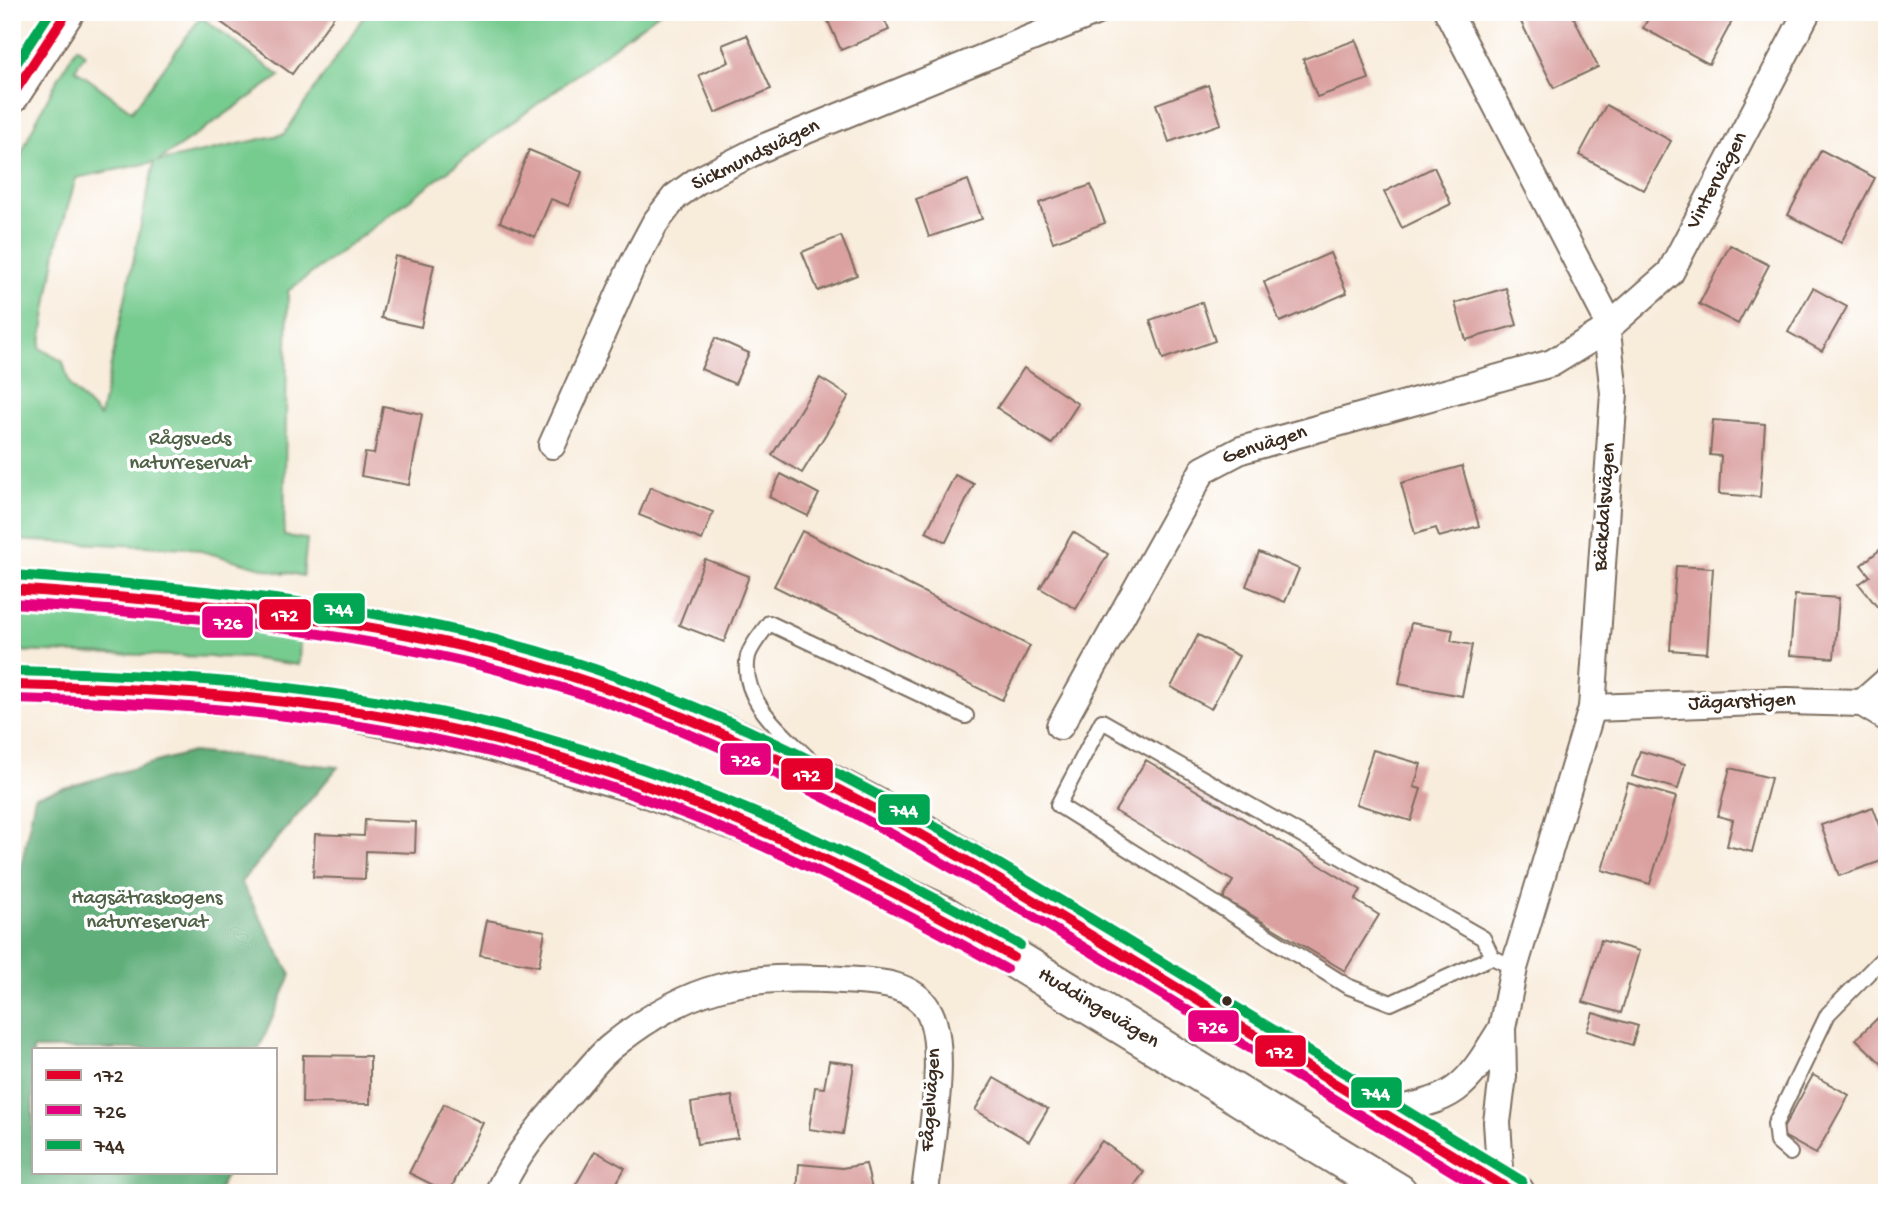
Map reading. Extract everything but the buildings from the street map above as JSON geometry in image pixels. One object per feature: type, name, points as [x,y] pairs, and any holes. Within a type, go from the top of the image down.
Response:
[{"type":"main road","points":[[12,589],[174,602],[406,636],[509,658],[661,708],[834,784],[921,832],[1508,1188]]},
{"type":"main road","name":"Huddingevägen","points":[[12,685],[190,692],[325,706],[481,738],[637,784],[774,835],[941,914],[1398,1193]]},
{"type":"street","points":[[12,96],[67,12]]},
{"type":"street","name":"Sickmundsvägen","points":[[552,446],[631,268],[655,223],[676,197],[697,181],[760,149],[1095,12]]},
{"type":"street","name":"Bäckdalsvägen","points":[[1448,12],[1605,315],[1604,331],[1614,394],[1592,708],[1503,962],[1503,1076],[1497,1122],[1508,1188]]},
{"type":"street","name":"Vintervägen","points":[[1604,331],[1670,273],[1807,12]]},
{"type":"street","name":"Genvägen","points":[[1060,726],[1203,470],[1241,450],[1552,363],[1604,331]]},
{"type":"street","points":[[1887,681],[1863,703],[1887,718]]},
{"type":"street","name":"Jägarstigen","points":[[1592,708],[1787,701],[1863,703]]},
{"type":"street","name":"Fågelvägen","points":[[498,1193],[506,1175],[541,1125],[609,1048],[676,1002],[718,986],[757,979],[827,979],[894,986],[908,991],[928,1009],[936,1028],[937,1071],[925,1193]]},
{"type":"street","name":"Bäckdalsvägen","points":[[1382,1112],[1429,1104],[1451,1095],[1477,1068],[1502,1028]]},
{"type":"lane","points":[[834,784],[770,721],[756,701],[748,674],[748,654],[769,623],[966,716]]},
{"type":"lane","points":[[1102,721],[1483,939],[1503,962],[1391,1003],[1347,986],[1058,805],[1102,721]]},
{"type":"lane","points":[[1790,1153],[1777,1142],[1775,1124],[1814,1039],[1828,1014],[1887,954]]},
{"type":"green space","name":"Rågsveds naturreservat","points":[[367,12],[660,12],[288,291],[284,536],[307,539],[303,576],[284,574],[190,548],[12,540],[12,179],[41,111],[77,47],[85,54],[75,69],[132,111],[201,17],[280,76],[157,162],[284,134]],"holes":[[[154,162],[100,417],[70,386],[63,362],[40,348],[57,245],[76,178]]]},
{"type":"green space","points":[[12,613],[141,618],[300,637],[299,665],[247,658],[12,651]]},
{"type":"green space","name":"Hagsätraskogens naturreservat","points":[[192,752],[338,767],[241,882],[291,975],[259,1048],[32,1048],[32,1174],[227,1174],[217,1193],[12,1193],[12,1159],[19,1153],[12,1073],[12,912],[35,796]]},
{"type":"transit line","name":"744","points":[[12,70],[50,12]]},
{"type":"transit line","name":"172","points":[[12,96],[67,12]]},
{"type":"transit line","name":"744","points":[[13,575],[224,593],[364,612],[433,625],[570,661],[713,714],[915,815],[1522,1181]]},
{"type":"transit line","name":"172","points":[[12,589],[222,607],[362,626],[431,639],[567,675],[710,728],[778,759],[910,828],[1515,1193]]},
{"type":"transit line","name":"726","points":[[12,603],[218,621],[355,640],[490,668],[627,709],[763,767],[894,835],[1488,1193]]},
{"type":"transit line","name":"744","points":[[12,671],[163,677],[314,691],[414,707],[573,746],[727,801],[802,833],[949,905],[1020,945]]},
{"type":"transit line","name":"172","points":[[12,685],[163,691],[312,705],[411,721],[569,760],[646,785],[796,846],[870,881],[1013,957]]},
{"type":"transit line","name":"726","points":[[12,699],[161,705],[309,719],[407,734],[564,772],[716,826],[790,858],[863,893],[1006,969]]}]
